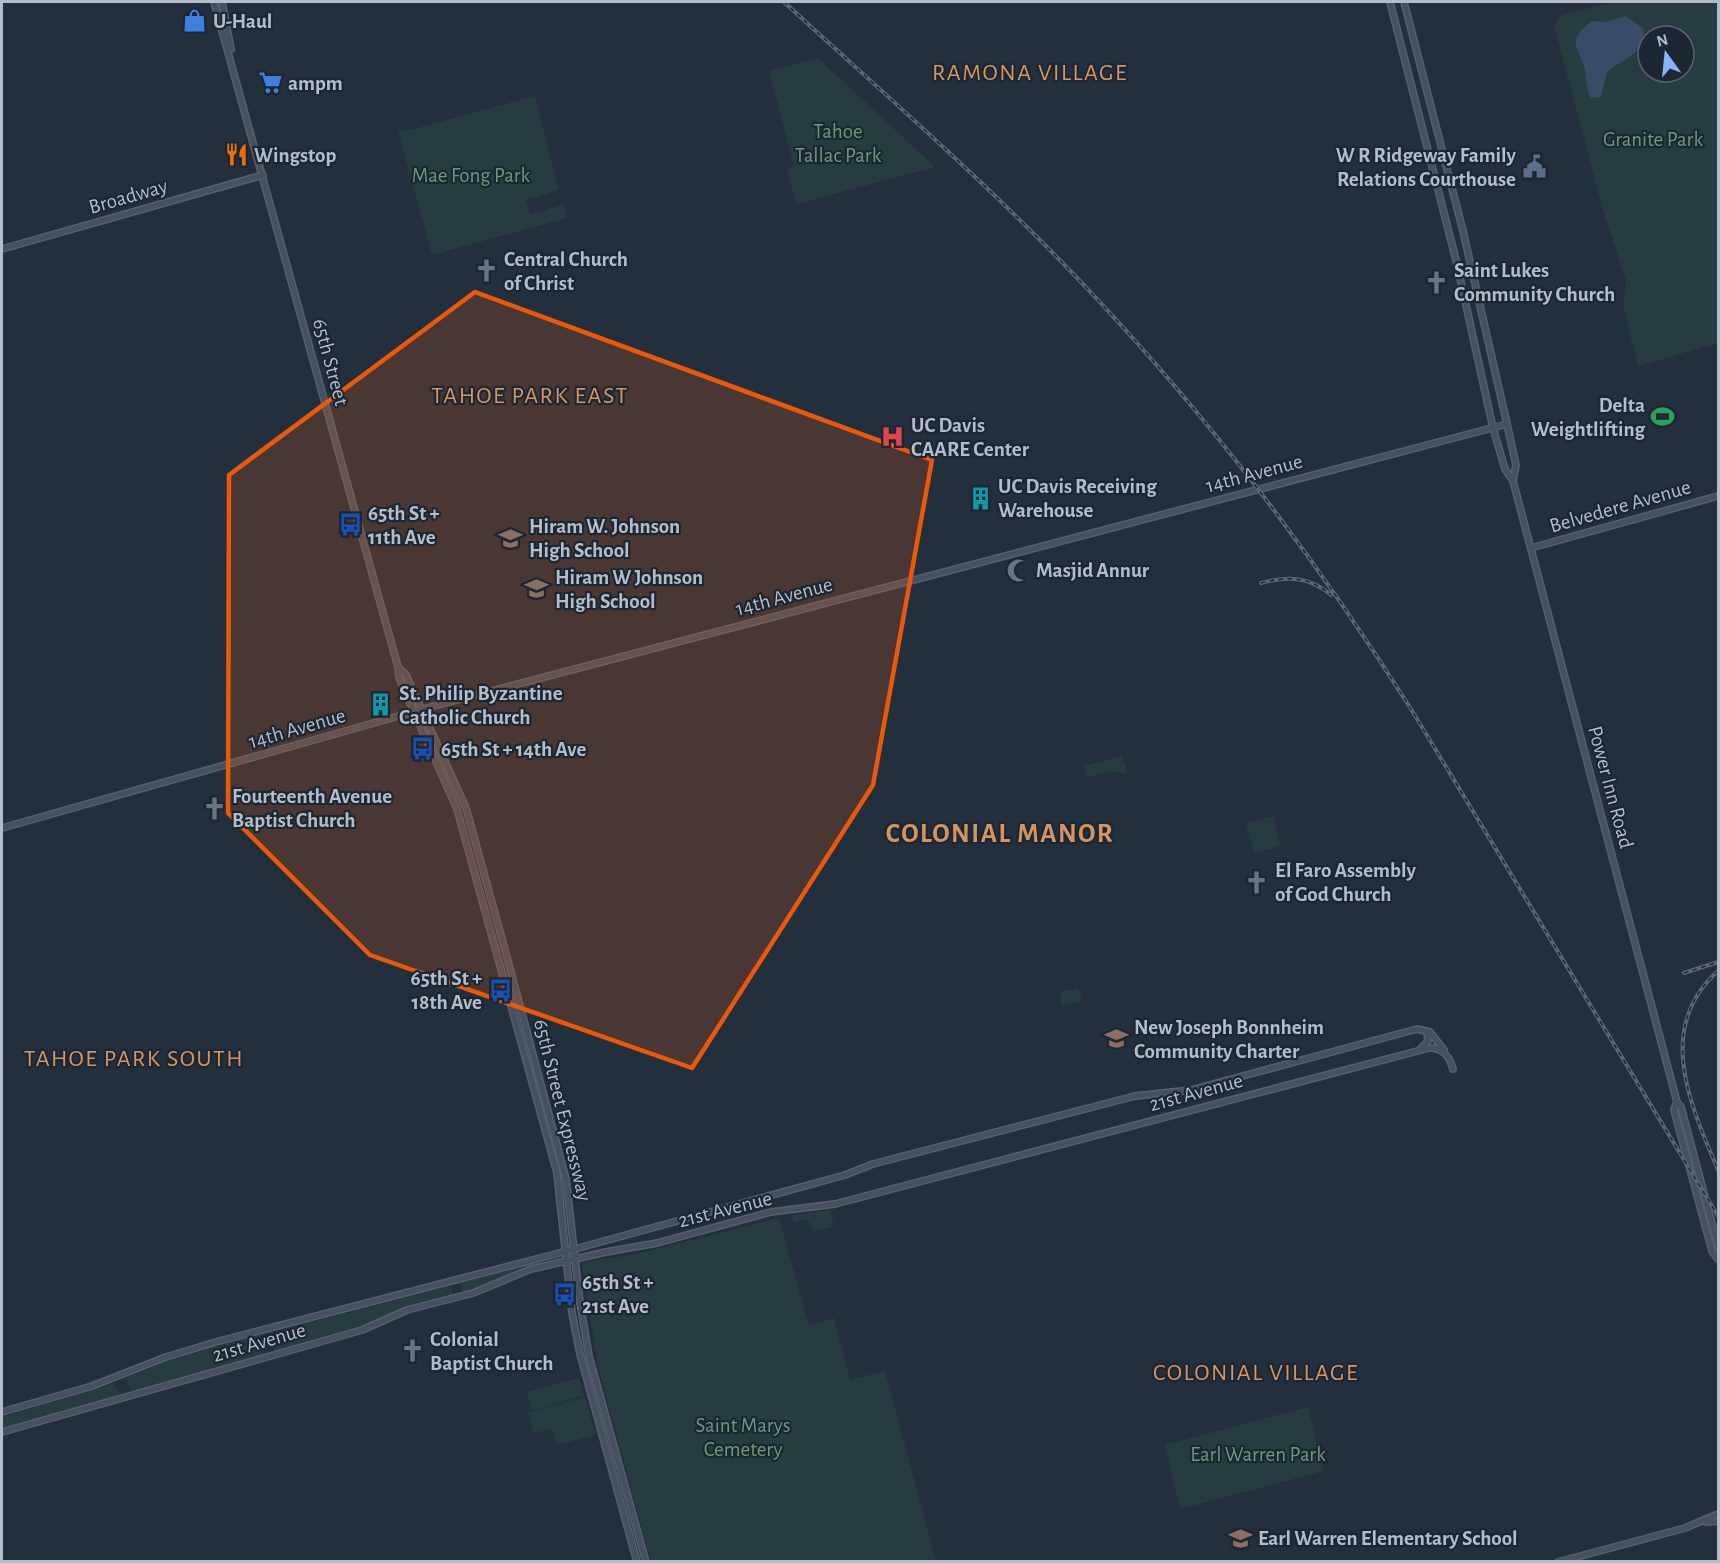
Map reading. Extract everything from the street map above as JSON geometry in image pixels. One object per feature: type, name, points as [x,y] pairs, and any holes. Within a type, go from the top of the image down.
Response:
[{"type":"main road","name":"65th Street","points":[[214,2],[398,667],[399,678],[414,712]]},
{"type":"main road","name":"65th Street","points":[[222,2],[233,66]]},
{"type":"main road","name":"Power Inn Road","points":[[1390,2],[1448,226],[1493,428],[1505,469],[1513,481],[1677,1102],[1681,1107],[1719,1246]]},
{"type":"main road","name":"Power Inn Road","points":[[1404,2],[1465,241],[1508,424],[1516,465],[1513,481]]},
{"type":"main road","name":"Broadway","points":[[2,249],[263,175]]},
{"type":"main road","name":"14th Avenue","points":[[2,828],[414,712],[922,576],[1508,424]]},
{"type":"main road","name":"Belvedere Avenue","points":[[1530,548],[1719,496]]},
{"type":"main road","name":"65th Street","points":[[398,667],[406,675],[422,710]]},
{"type":"main road","name":"65th Street Expressway","points":[[422,710],[466,808],[566,1179],[589,1356],[646,1562]]},
{"type":"main road","name":"65th Street Expressway","points":[[414,712],[457,809],[557,1173],[580,1354],[637,1562]]},
{"type":"main road","name":"21st Avenue","points":[[2,1412],[92,1386],[166,1357],[216,1342],[575,1249],[845,1175],[884,1161],[1135,1096],[1191,1090],[1411,1030],[1426,1030]]},
{"type":"main road","points":[[1417,1051],[1428,1041],[1426,1030]]},
{"type":"main road","points":[[1426,1030],[1449,1057],[1453,1069]]},
{"type":"main road","name":"21st Avenue","points":[[2,1432],[353,1333],[407,1310],[473,1293],[531,1269],[647,1246],[771,1212],[835,1204],[1434,1047],[1449,1057]]},
{"type":"main road","name":"Power Inn Road","points":[[1677,1102],[1674,1110],[1712,1251],[1719,1259]]},
{"type":"main road","points":[[1704,1522],[1719,1514]]},
{"type":"main road","points":[[1558,1562],[1704,1522],[1719,1521]]},
{"type":"highlighted area","points":[[475,292],[932,460],[873,785],[692,1068],[370,955],[228,813],[229,475]]},
{"type":"green space","name":"Granite Park","points":[[1614,2],[1718,2],[1718,343],[1638,366],[1623,306],[1626,281],[1603,210],[1554,25],[1561,15]]},
{"type":"green space","name":"Tahoe Tallac Park","points":[[818,58],[935,167],[796,204],[787,168],[794,166],[769,71]]},
{"type":"green space","name":"Mae Fong Park","points":[[535,96],[559,190],[526,200],[530,214],[563,205],[567,218],[432,255],[398,131],[410,130]]},
{"type":"green space","points":[[1122,756],[1128,774],[1110,771],[1087,777],[1084,766]]},
{"type":"green space","points":[[1273,816],[1281,846],[1254,853],[1246,823]]},
{"type":"green space","points":[[1078,988],[1082,1001],[1062,1006],[1060,992]]},
{"type":"green space","points":[[830,1210],[834,1219],[831,1220],[832,1227],[813,1232],[810,1223],[806,1220],[796,1222],[795,1226],[790,1215]]},
{"type":"green space","name":"Saint Marys Cemetery","points":[[779,1218],[809,1325],[834,1318],[850,1380],[885,1371],[936,1561],[651,1561],[598,1367],[582,1266],[586,1262],[641,1253]]},
{"type":"green space","points":[[544,1261],[473,1291],[463,1294],[460,1283]]},
{"type":"green space","points":[[451,1286],[453,1296],[407,1308],[361,1328],[275,1354],[269,1333]]},
{"type":"green space","points":[[259,1335],[264,1356],[131,1393],[126,1378],[168,1361]]},
{"type":"green space","points":[[579,1378],[584,1396],[532,1410],[527,1392]]},
{"type":"green space","points":[[114,1383],[122,1397],[2,1430],[2,1417]]},
{"type":"green space","points":[[585,1397],[596,1435],[557,1445],[552,1429],[533,1433],[528,1412]]},
{"type":"green space","name":"Earl Warren Park","points":[[1308,1407],[1324,1471],[1180,1509],[1165,1445]]},
{"type":"water","points":[[1625,16],[1637,24],[1636,51],[1607,72],[1601,97],[1591,98],[1576,39],[1583,28],[1592,21],[1606,22]]},
{"type":"railway","points":[[784,2],[945,149],[1039,239],[1143,349],[1238,464],[1327,583],[1411,709],[1718,1216]]},
{"type":"railway","points":[[1261,583],[1280,579],[1297,579],[1314,584],[1331,595]]},
{"type":"railway","points":[[1684,973],[1718,962]]},
{"type":"railway","points":[[1718,971],[1699,993],[1687,1017],[1683,1042],[1684,1068],[1689,1094],[1718,1170]]},
{"type":"place","name":"U-Haul","points":[[195,21]]},
{"type":"place","name":"ampm","points":[[270,83]]},
{"type":"place","name":"Wingstop","points":[[236,155]]},
{"type":"place","name":"W R Ridgeway Family Relations Courthouse","points":[[1534,167]]},
{"type":"place","name":"Central Church of Christ","points":[[486,271]]},
{"type":"place","name":"Saint Lukes Community Church","points":[[1436,282]]},
{"type":"place","name":"Delta Weightlifting","points":[[1663,417]]},
{"type":"place","name":"UC Davis CAARE Center","points":[[893,437]]},
{"type":"place","name":"UC Davis Receiving Warehouse","points":[[980,498]]},
{"type":"place","name":"65th St + 11th Ave","points":[[350,525]]},
{"type":"place","name":"Hiram W. Johnson High School","points":[[511,538]]},
{"type":"place","name":"Masjid Annur","points":[[1018,570]]},
{"type":"place","name":"Hiram W Johnson High School","points":[[537,589]]},
{"type":"place","name":"St. Philip Byzantine Catholic Church","points":[[381,705]]},
{"type":"place","name":"65th St + 14th Ave","points":[[423,749]]},
{"type":"place","name":"Fourteenth Avenue Baptist Church","points":[[214,808]]},
{"type":"place","name":"El Faro Assembly of God Church","points":[[1257,882]]},
{"type":"place","name":"65th St + 18th Ave","points":[[500,990]]},
{"type":"place","name":"New Joseph Bonnheim Community Charter","points":[[1116,1039]]},
{"type":"place","name":"65th St + 21st Ave","points":[[564,1294]]},
{"type":"place","name":"Colonial Baptist Church","points":[[412,1351]]},
{"type":"place","name":"Earl Warren Elementary School","points":[[1240,1538]]},
{"type":"district","name":"RAMONA VILLAGE","points":[[1030,72]]},
{"type":"district","name":"TAHOE PARK EAST","points":[[530,395]]},
{"type":"district","name":"COLONIAL MANOR","points":[[1000,833]]},
{"type":"district","name":"TAHOE PARK SOUTH","points":[[134,1058]]},
{"type":"district","name":"COLONIAL VILLAGE","points":[[1256,1372]]}]
